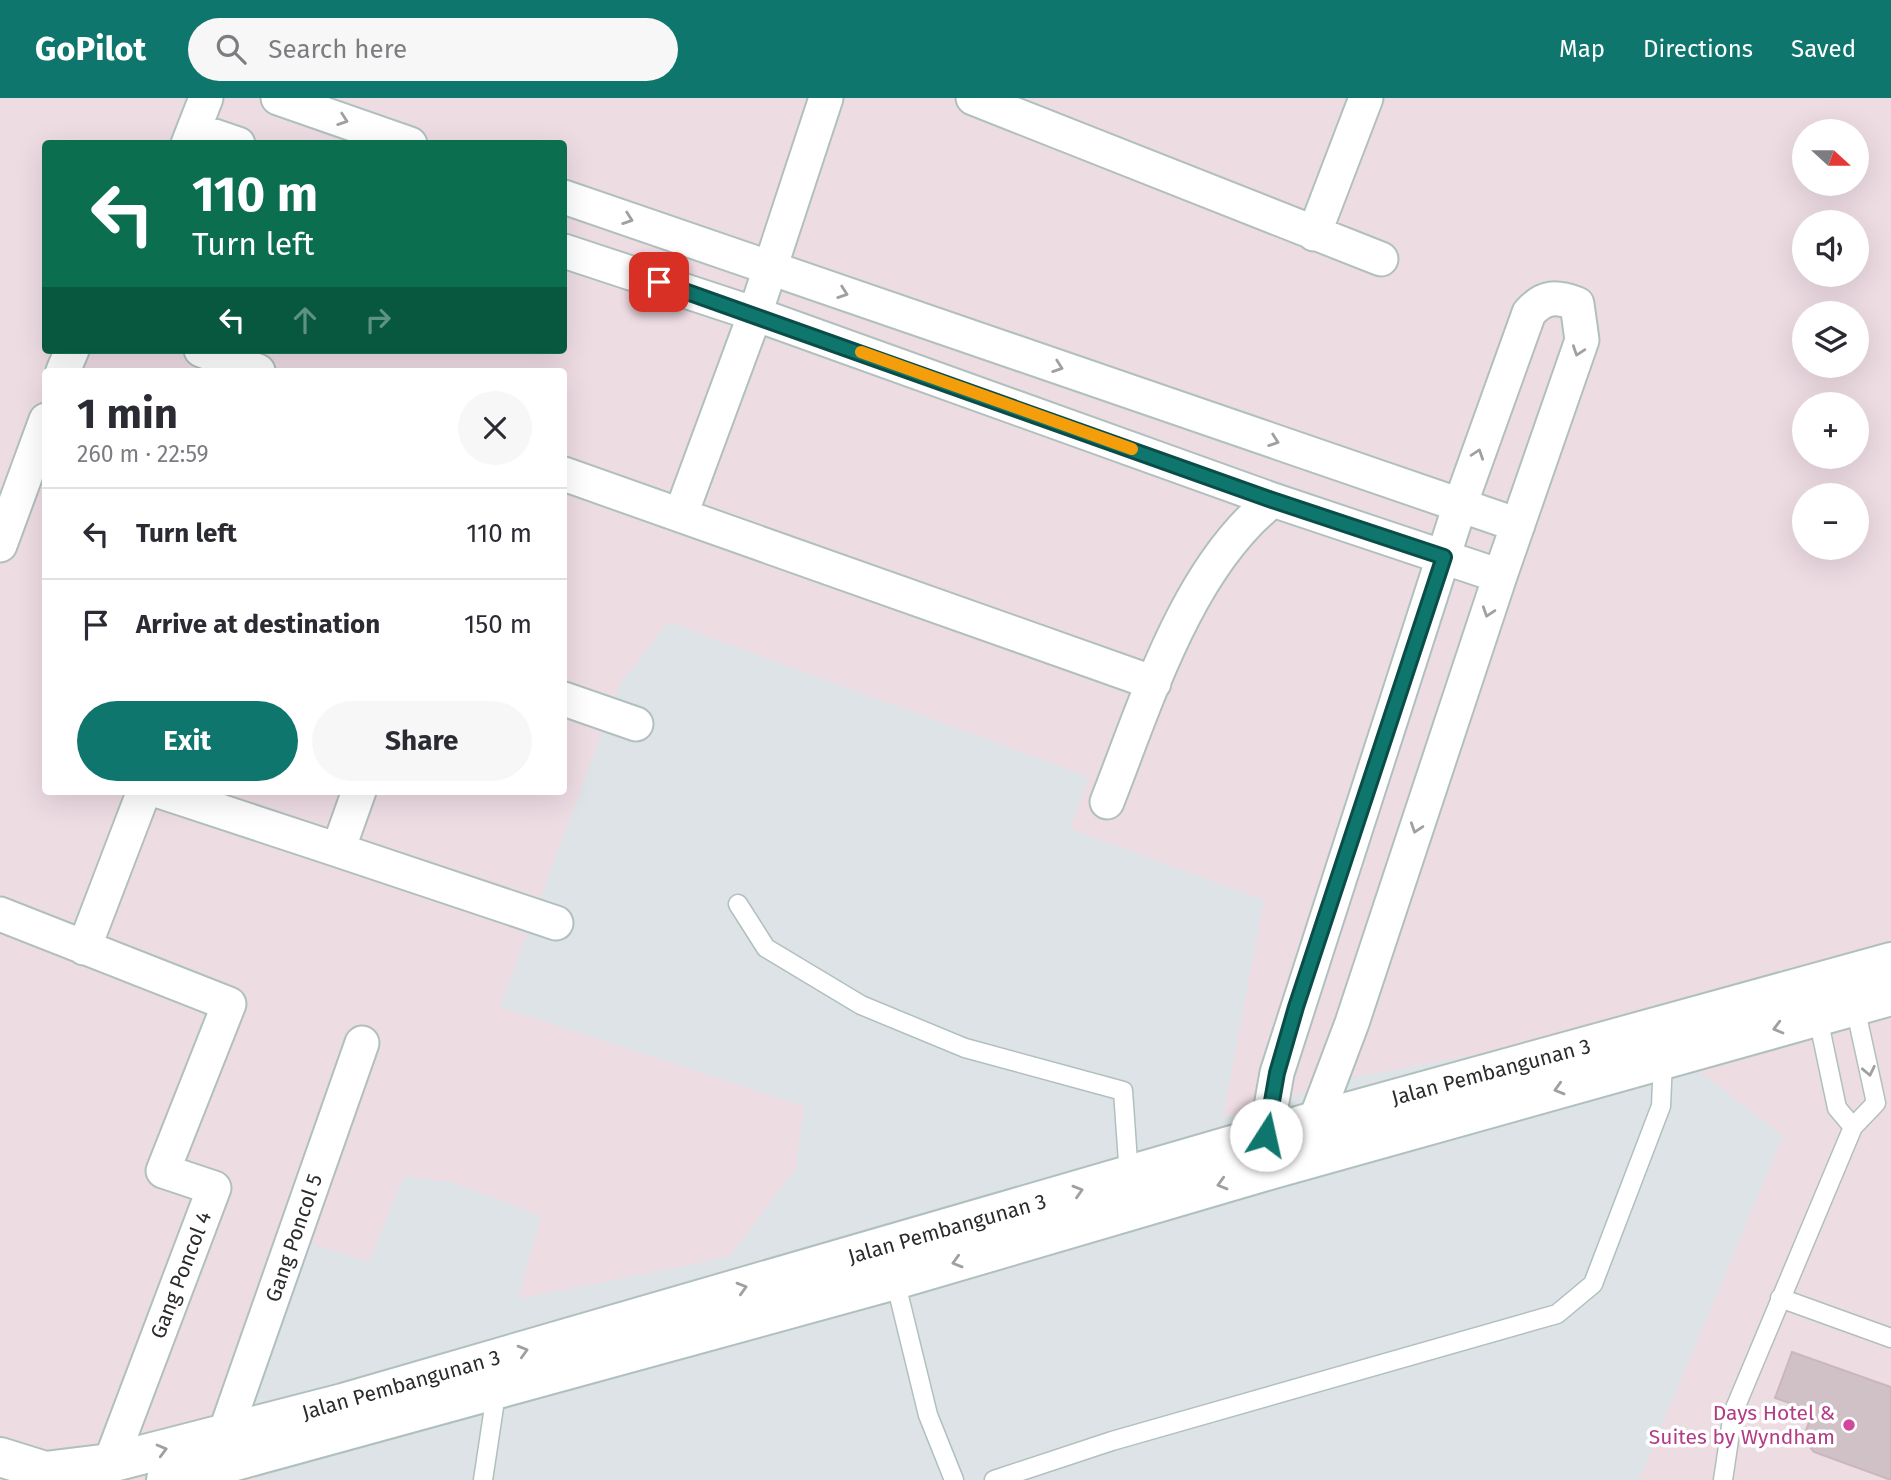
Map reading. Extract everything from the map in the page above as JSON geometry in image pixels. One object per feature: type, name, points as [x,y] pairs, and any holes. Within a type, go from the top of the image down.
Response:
[{"type":"street","points":[[206,98],[191,136],[214,140]]},
{"type":"street","points":[[278,98],[399,140]]},
{"type":"street","points":[[681,514],[755,314],[826,98]]},
{"type":"street","points":[[974,98],[1381,259]]},
{"type":"street","points":[[1314,234],[1366,98]]},
{"type":"street","points":[[567,198],[1518,525]]},
{"type":"street","points":[[567,252],[755,314],[1272,500],[1500,576]]},
{"type":"street","points":[[1269,1152],[1277,1073],[1460,505],[1529,313],[1540,301],[1558,297],[1577,304],[1582,340],[1315,1121],[1321,1158]]},
{"type":"street","points":[[212,354],[250,368]]},
{"type":"street","points":[[0,545],[42,431]]},
{"type":"street","points":[[567,475],[1154,683]]},
{"type":"street","points":[[1107,802],[1154,683],[1198,591],[1250,517],[1272,500]]},
{"type":"street","points":[[567,700],[636,724]]},
{"type":"street","points":[[0,914],[84,948],[142,795]]},
{"type":"street","points":[[171,795],[556,923]]},
{"type":"street","points":[[338,850],[358,795]]},
{"type":"street","name":"Gang Poncol 4","points":[[84,948],[229,1004],[163,1171],[214,1188],[110,1463]]},
{"type":"street","name":"Jalan Pembangunan 3","points":[[0,1457],[45,1471],[110,1463],[225,1433],[346,1416],[497,1387],[895,1280],[1129,1176],[1269,1152],[1321,1158],[1662,1060],[1833,996],[1891,962]]},
{"type":"street","name":"Jalan Pembangunan 3","points":[[166,1480],[346,1416],[999,1232],[1269,1152],[1315,1121],[1833,996],[1891,996]]},
{"type":"street","name":"Gang Poncol 5","points":[[225,1433],[362,1043]]},
{"type":"street","points":[[1277,1073],[1329,1085]]},
{"type":"lane","points":[[738,904],[766,948],[861,1004],[965,1048],[1123,1091],[1129,1176]]},
{"type":"lane","points":[[1723,1480],[1733,1413],[1853,1127],[1876,1103],[1833,996]]},
{"type":"lane","points":[[1833,996],[1837,1108],[1853,1127]]},
{"type":"lane","points":[[994,1480],[1112,1441],[1557,1314],[1593,1284],[1661,1106],[1662,1060]]},
{"type":"lane","points":[[895,1280],[928,1415],[954,1480]]},
{"type":"lane","points":[[1780,1298],[1891,1338]]},
{"type":"lane","points":[[483,1480],[497,1387]]},
{"type":"shaded area","points":[[668,622],[1089,777],[1070,829],[1264,900],[1223,1117],[1354,1077],[1640,1025],[1783,1136],[1639,1480],[255,1480],[257,1472],[234,1393],[293,1238],[369,1262],[404,1176],[451,1182],[541,1216],[518,1299],[729,1257],[796,1168],[804,1106],[500,1007],[620,684]]},
{"type":"building","name":"Days Hotel & Suites by Wyndham","points":[[1792,1352],[1891,1387],[1891,1480],[1814,1452],[1803,1439],[1813,1411],[1775,1398]]},
{"type":"slow traffic","points":[[861,352],[1132,449]]},
{"type":"place","name":"Days Hotel & Suites by Wyndham","points":[[1849,1425]]},
{"type":"route","points":[[659,282],[1272,500],[1444,557],[1296,1007],[1277,1073],[1266,1135]]}]
